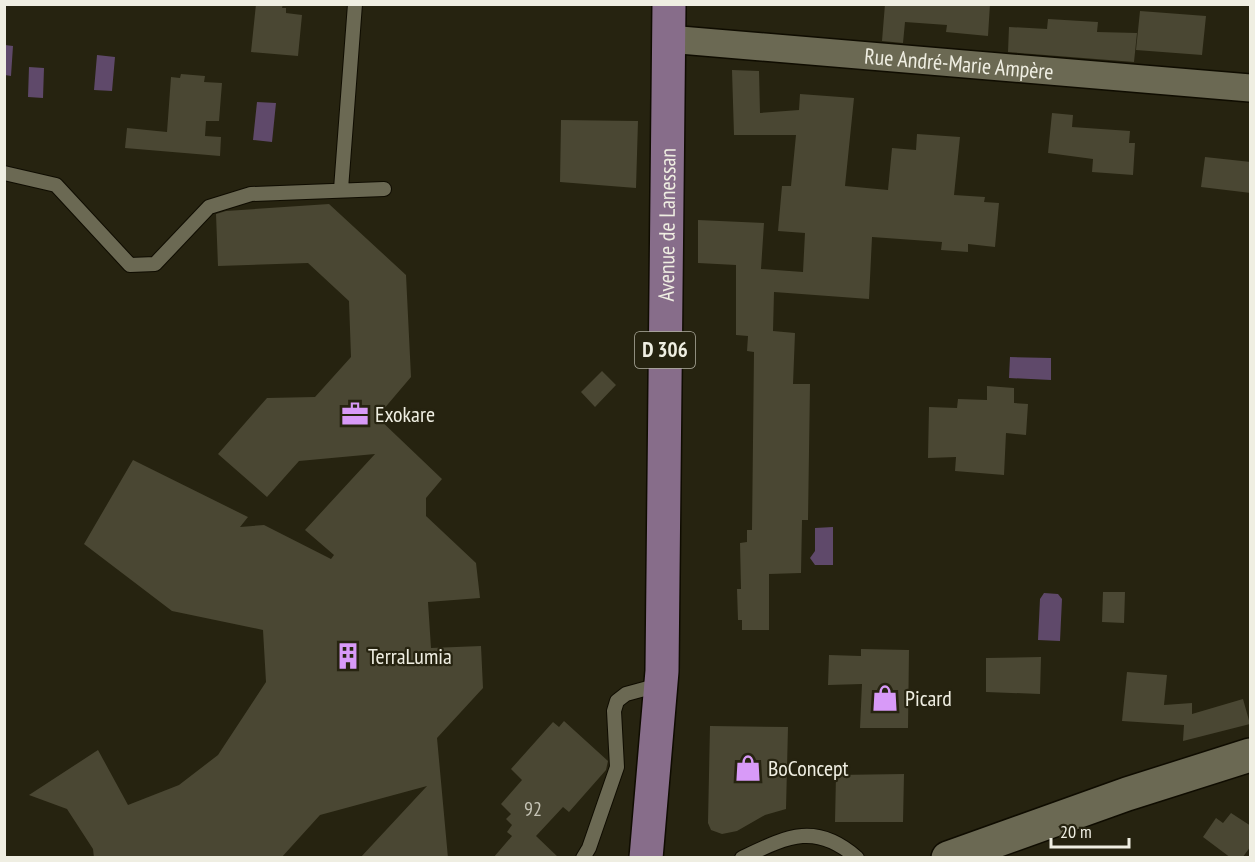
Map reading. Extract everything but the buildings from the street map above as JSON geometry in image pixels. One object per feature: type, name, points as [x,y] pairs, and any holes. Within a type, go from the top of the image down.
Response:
[{"type":"main road","name":"Avenue de Lanessan","points":[[661,690],[669,4]]},
{"type":"main road","name":"D 306","points":[[646,858],[661,690]]},
{"type":"main road","name":"D 306","points":[[661,690],[668,858]]},
{"type":"street","name":"Rue André-Marie Ampère","points":[[668,39],[1251,88]]},
{"type":"street","points":[[948,858],[1127,794],[1251,755]]},
{"type":"lane","points":[[341,189],[355,4]]},
{"type":"lane","points":[[4,173],[56,185],[130,265],[155,264],[209,207],[251,194],[384,189]]},
{"type":"lane","points":[[583,858],[589,848],[617,767],[614,711],[617,700],[626,694],[661,690]]},
{"type":"lane","points":[[742,858],[788,836],[805,836],[827,838],[845,847],[857,858]]},
{"type":"shaded area","points":[[5,45],[13,46],[11,76],[5,75]]},
{"type":"shaded area","points":[[97,55],[115,57],[112,91],[94,90]]},
{"type":"shaded area","points":[[29,67],[44,68],[43,98],[28,97]]},
{"type":"shaded area","points":[[257,102],[276,103],[272,142],[253,140]]},
{"type":"shaded area","points":[[1010,357],[1051,358],[1051,380],[1009,378]]},
{"type":"shaded area","points":[[833,527],[833,565],[815,565],[810,558],[815,551],[815,528]]},
{"type":"shaded area","points":[[1044,593],[1058,594],[1062,599],[1060,641],[1038,640],[1040,599]]},
{"type":"place","name":"Exokare","points":[[355,414]]},
{"type":"place","name":"TerraLumia","points":[[348,656]]},
{"type":"place","name":"Picard","points":[[885,698]]},
{"type":"place","name":"BoConcept","points":[[748,768]]}]
